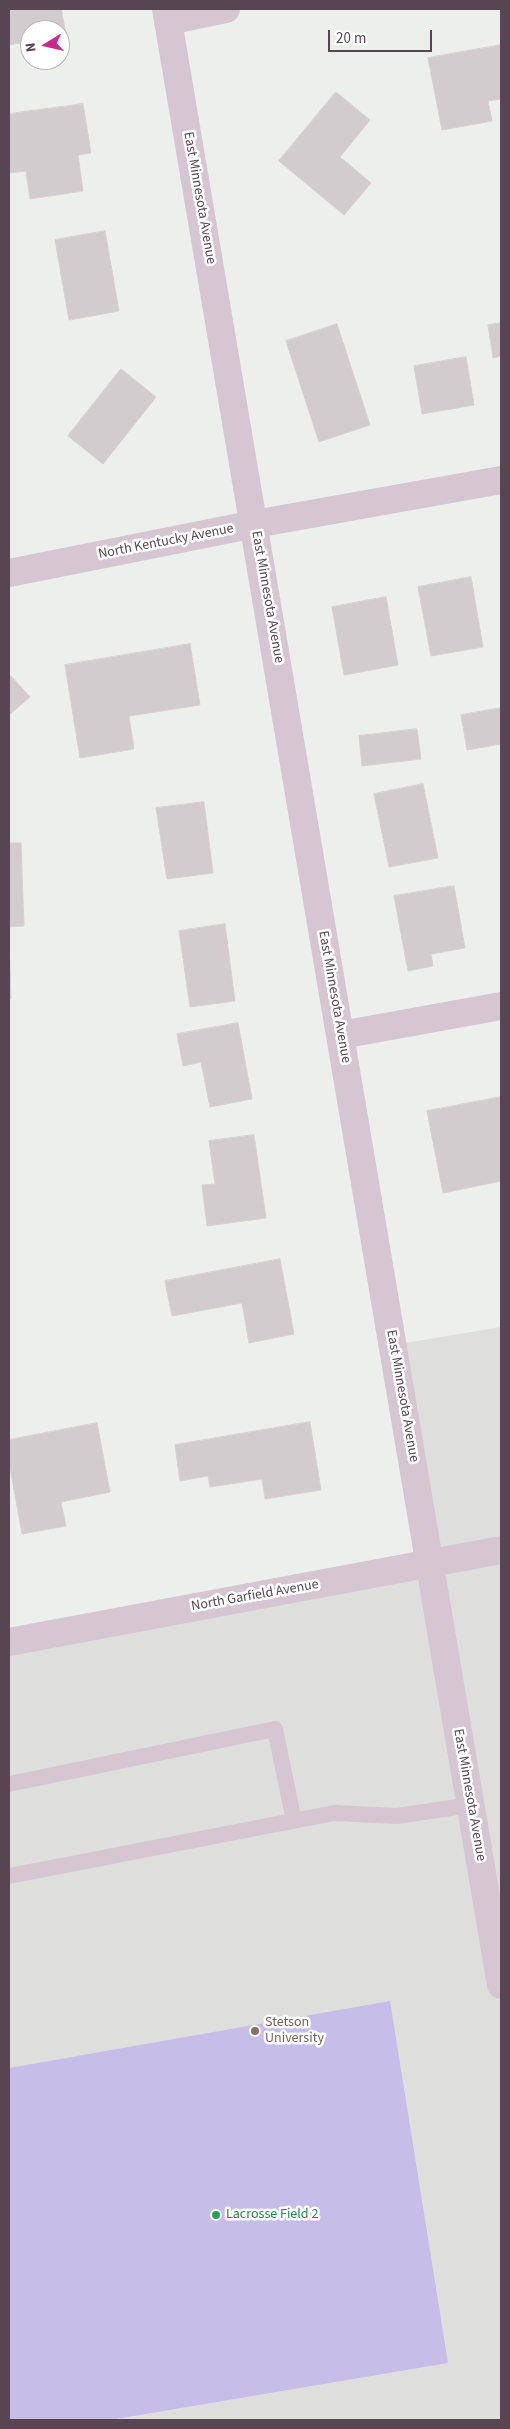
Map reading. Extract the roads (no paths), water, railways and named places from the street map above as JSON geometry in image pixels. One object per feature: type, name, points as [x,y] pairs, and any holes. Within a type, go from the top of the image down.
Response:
[{"type":"street","points":[[167,15],[226,9]]},
{"type":"street","name":"East Minnesota Avenue","points":[[167,15],[501,1985]]},
{"type":"street","name":"North Kentucky Avenue","points":[[9,573],[254,524],[501,480]]},
{"type":"street","points":[[341,1035],[501,1006]]},
{"type":"street","name":"North Garfield Avenue","points":[[9,1642],[501,1550]]},
{"type":"lane","points":[[9,1784],[275,1729],[294,1821]]},
{"type":"lane","points":[[9,1876],[334,1813],[397,1816],[471,1806]]},
{"type":"place","name":"Stetson University","points":[[255,2031]]},
{"type":"place","name":"Lacrosse Field 2","points":[[216,2215]]}]
